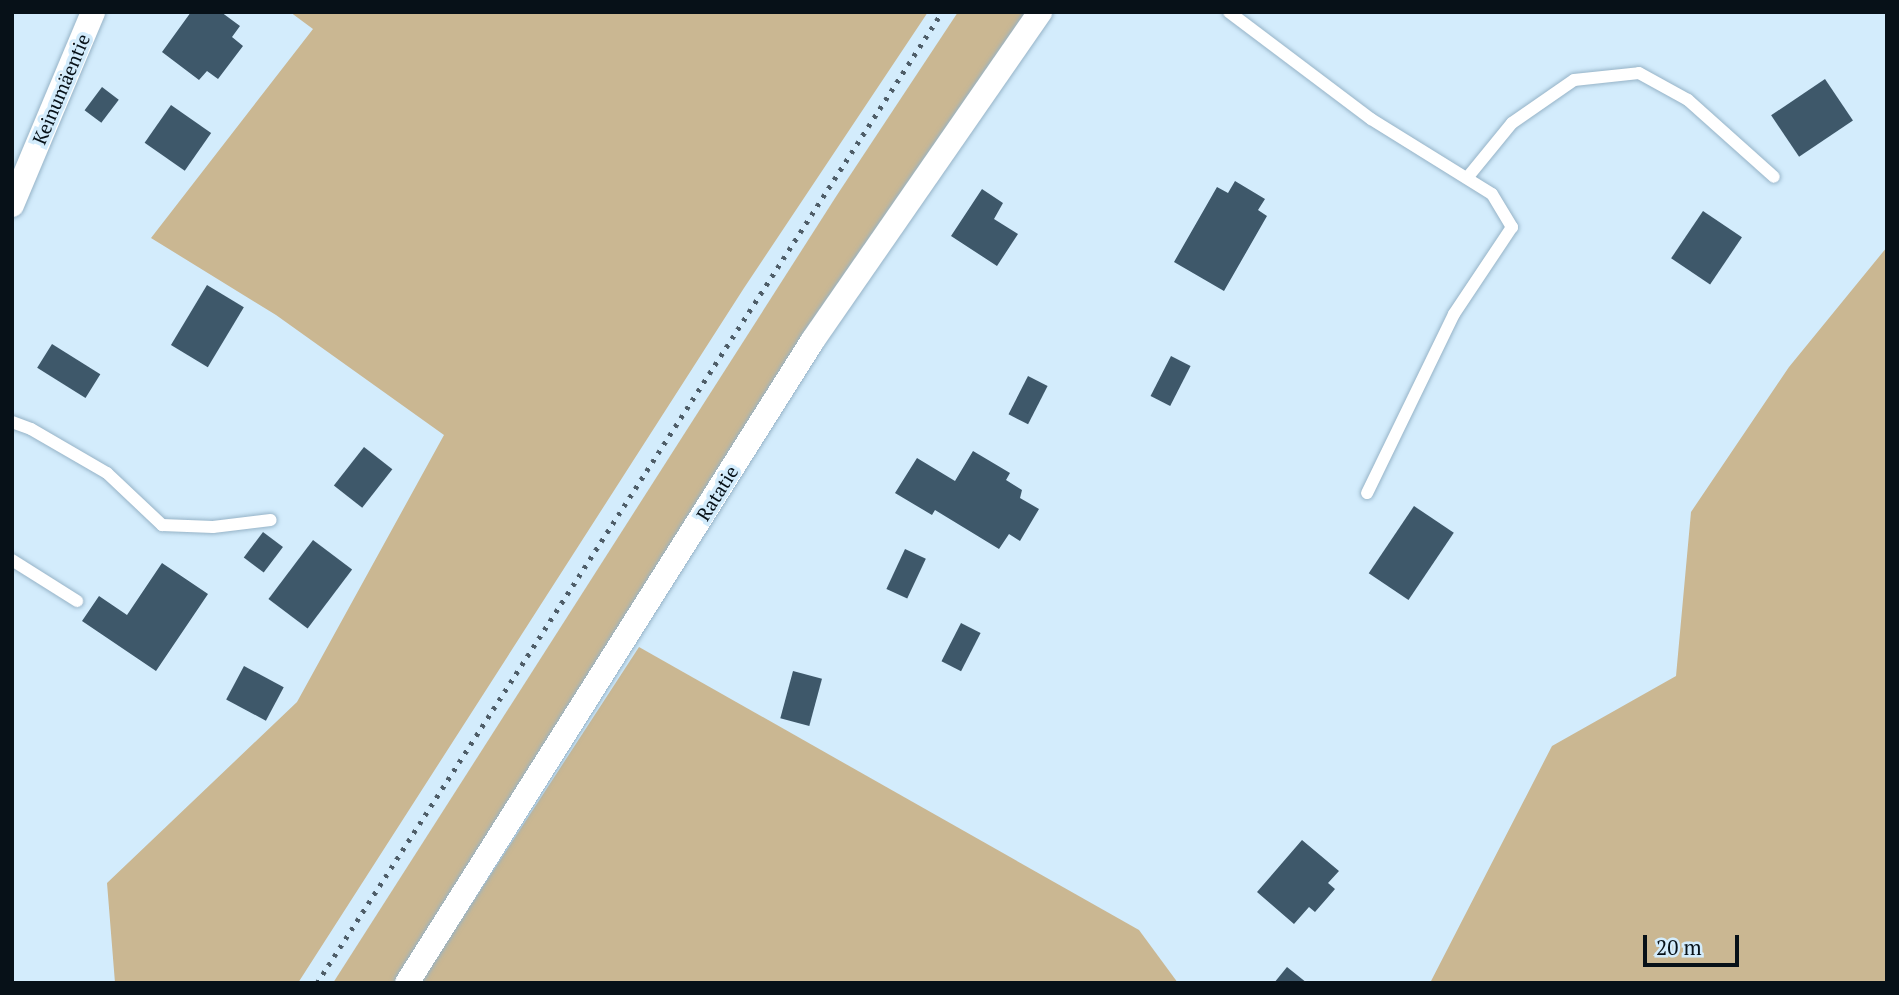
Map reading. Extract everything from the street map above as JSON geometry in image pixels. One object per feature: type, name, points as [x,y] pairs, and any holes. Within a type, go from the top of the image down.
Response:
[{"type":"street","name":"Keinumäentie","points":[[12,205],[93,12]]},
{"type":"street","name":"Ratatie","points":[[407,983],[813,340],[1040,12]]},
{"type":"lane","points":[[1229,12],[1371,119],[1492,194],[1512,227],[1454,314],[1367,493]]},
{"type":"lane","points":[[1466,178],[1512,123],[1574,80],[1639,73],[1688,100],[1774,177]]},
{"type":"lane","points":[[12,422],[31,429],[107,473],[162,526],[213,527],[271,520]]},
{"type":"lane","points":[[12,560],[77,601]]},
{"type":"shaded area","points":[[290,12],[928,12],[744,288],[298,983],[115,983],[107,883],[297,702],[444,435],[276,315],[151,238],[313,29]]},
{"type":"shaded area","points":[[958,12],[1028,12],[399,983],[333,983],[837,195]]},
{"type":"shaded area","points":[[1887,247],[1887,983],[1430,983],[1552,746],[1676,676],[1691,512],[1789,367]]},
{"type":"shaded area","points":[[639,647],[1139,930],[1178,983],[420,983]]},
{"type":"building","points":[[191,12],[221,12],[240,26],[232,37],[243,46],[218,79],[207,71],[199,80],[162,52]]},
{"type":"building","points":[[1825,79],[1853,120],[1799,157],[1771,115]]},
{"type":"building","points":[[102,87],[119,100],[101,123],[85,110]]},
{"type":"building","points":[[171,105],[211,133],[185,171],[145,143]]},
{"type":"building","points":[[1235,181],[1265,199],[1258,210],[1267,216],[1224,291],[1174,262],[1217,187],[1228,193]]},
{"type":"building","points":[[982,189],[1003,203],[994,219],[1018,234],[997,266],[951,236]]},
{"type":"building","points":[[1703,211],[1742,237],[1710,285],[1671,258]]},
{"type":"building","points":[[207,285],[244,307],[208,367],[171,345]]},
{"type":"building","points":[[52,344],[100,374],[86,398],[37,368]]},
{"type":"building","points":[[1171,356],[1191,366],[1170,406],[1151,396]]},
{"type":"building","points":[[1028,376],[1048,386],[1028,424],[1008,414]]},
{"type":"building","points":[[364,447],[392,469],[362,508],[334,486]]},
{"type":"building","points":[[973,451],[1010,473],[1006,480],[1022,490],[1020,498],[1039,509],[1020,541],[1009,534],[999,549],[935,510],[932,515],[895,493],[917,458],[955,481]]},
{"type":"building","points":[[1414,506],[1454,533],[1408,600],[1369,573]]},
{"type":"building","points":[[263,532],[283,547],[264,573],[244,558]]},
{"type":"building","points":[[313,540],[352,569],[308,629],[268,599]]},
{"type":"building","points":[[905,549],[926,559],[907,599],[886,589]]},
{"type":"building","points":[[162,563],[208,594],[156,671],[82,621],[99,596],[127,615]]},
{"type":"building","points":[[961,623],[981,633],[961,671],[941,661]]},
{"type":"building","points":[[244,666],[284,687],[266,721],[226,700]]},
{"type":"building","points":[[793,671],[822,679],[809,726],[780,718]]},
{"type":"building","points":[[1302,840],[1339,871],[1328,883],[1335,889],[1315,912],[1309,907],[1294,924],[1257,892]]},
{"type":"building","points":[[1287,967],[1307,983],[1274,983]]},
{"type":"railway","points":[[317,983],[942,12]]}]
